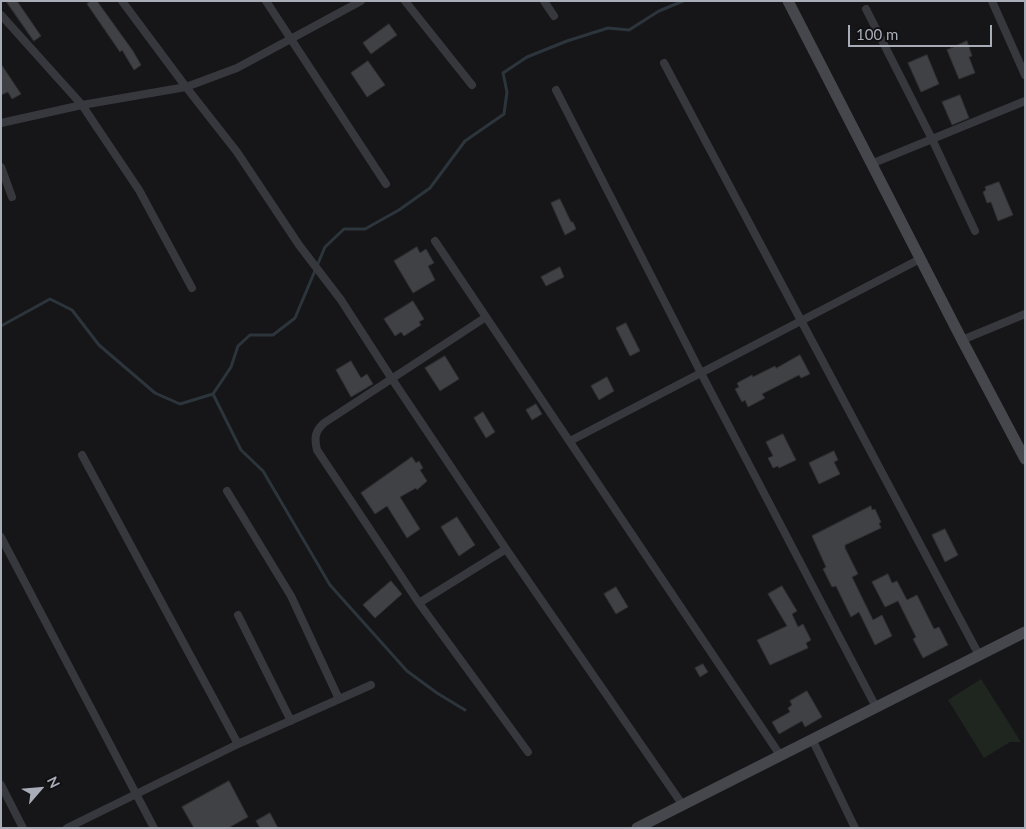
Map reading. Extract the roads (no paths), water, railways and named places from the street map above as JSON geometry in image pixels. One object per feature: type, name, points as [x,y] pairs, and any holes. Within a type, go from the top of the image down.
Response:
[{"type":"street","points":[[122,1],[186,87],[238,152],[299,245],[342,300],[392,379],[506,549],[682,804]]},
{"type":"street","points":[[266,1],[386,184]]},
{"type":"street","points":[[1,123],[82,105],[186,87],[237,68],[362,1]]},
{"type":"street","points":[[405,1],[472,85]]},
{"type":"street","points":[[544,1],[554,16]]},
{"type":"street","points":[[788,1],[1025,459]]},
{"type":"street","points":[[992,1],[1025,75]]},
{"type":"street","points":[[866,9],[932,139],[975,232]]},
{"type":"street","points":[[1,15],[82,105],[138,190],[192,288]]},
{"type":"street","points":[[664,63],[979,655]]},
{"type":"street","points":[[556,90],[701,373],[876,707]]},
{"type":"street","points":[[871,164],[1025,101]]},
{"type":"street","points":[[1,167],[12,198]]},
{"type":"street","points":[[435,241],[780,755]]},
{"type":"street","points":[[570,442],[920,259]]},
{"type":"street","points":[[962,340],[1025,314]]},
{"type":"street","points":[[486,317],[324,422],[315,434],[315,441],[317,450],[419,602],[528,752]]},
{"type":"street","points":[[82,455],[238,744]]},
{"type":"street","points":[[227,491],[291,596],[339,699]]},
{"type":"street","points":[[1,537],[154,828]]},
{"type":"street","points":[[419,602],[506,549]]},
{"type":"street","points":[[238,616],[291,721]]},
{"type":"street","points":[[637,828],[1025,632]]},
{"type":"street","points":[[67,828],[238,744],[370,685]]},
{"type":"street","points":[[812,739],[855,828]]},
{"type":"street","points":[[1,784],[23,828]]},
{"type":"waterway","points":[[1,326],[50,299],[72,310],[99,345],[155,393],[180,404],[213,394],[231,367],[238,346],[250,335],[273,335],[295,318],[325,247],[344,229],[365,229],[399,210],[430,188],[465,141],[504,114],[507,92],[503,73],[527,57],[567,41],[608,28],[629,30],[659,11],[683,1]]},
{"type":"waterway","points":[[213,394],[241,450],[263,471],[330,585],[407,671],[437,693],[465,710]]}]
